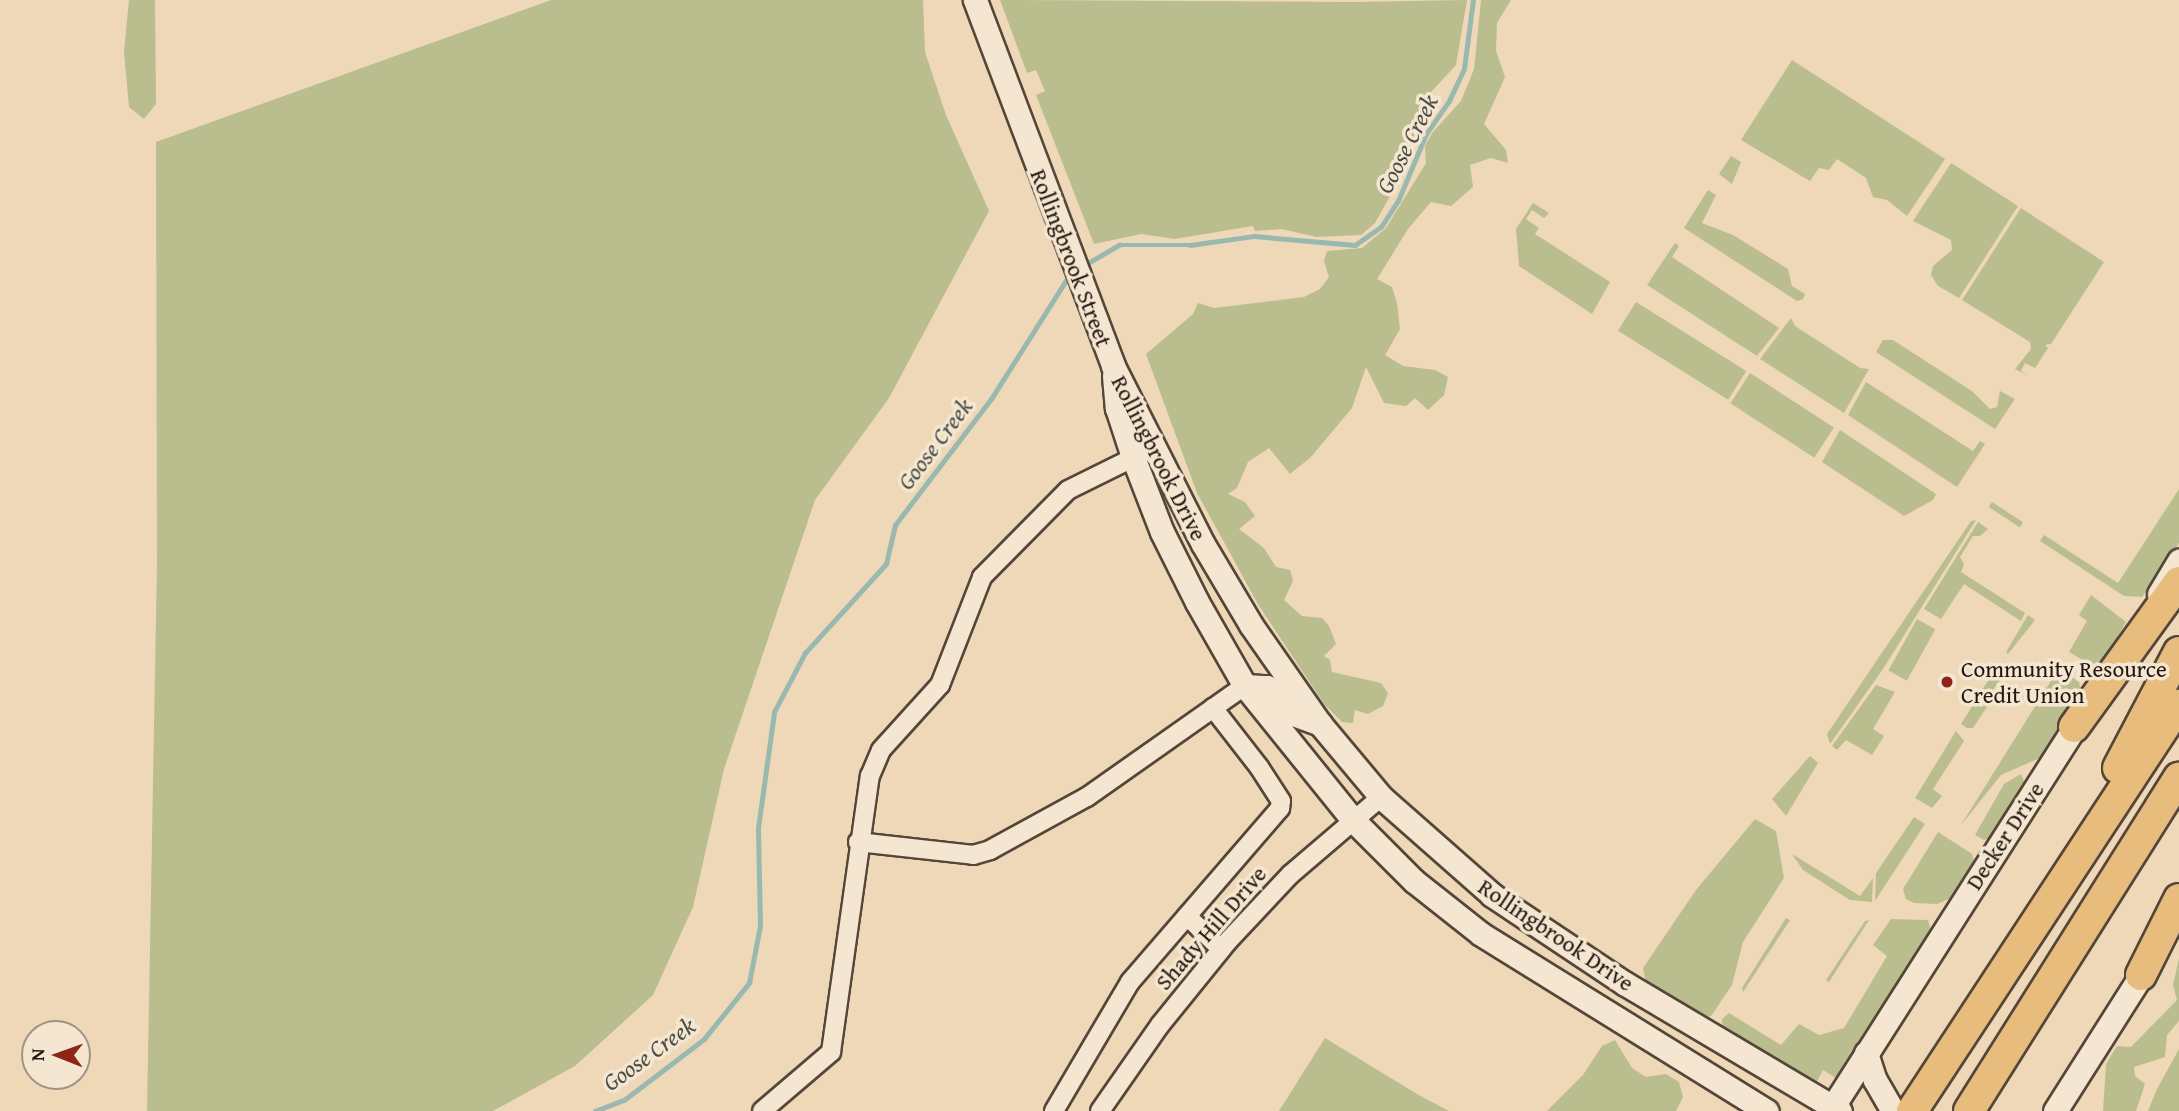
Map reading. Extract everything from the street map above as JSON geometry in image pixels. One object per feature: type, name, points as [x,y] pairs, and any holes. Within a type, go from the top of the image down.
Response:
[{"type":"highway","points":[[2074,727],[2179,582]]},
{"type":"highway","points":[[2104,823],[2115,774],[2179,652]]},
{"type":"highway","points":[[1912,1111],[2104,823],[2179,705]]},
{"type":"highway","points":[[1969,1111],[2179,778]]},
{"type":"highway","points":[[2141,975],[2179,899]]},
{"type":"main road","name":"Rollingbrook Street","points":[[975,0],[1028,149],[1113,366]]},
{"type":"main road","name":"Rollingbrook Drive","points":[[1113,366],[1203,544],[1251,625],[1320,724],[1381,797],[1492,895],[1624,983],[1834,1109]]},
{"type":"main road","name":"Rollingbrook Drive","points":[[1113,366],[1117,408],[1162,532],[1245,686],[1354,821],[1414,881],[1481,934],[1767,1111]]},
{"type":"main road","name":"Decker Drive","points":[[1834,1109],[1866,1053],[2179,561]]},
{"type":"main road","points":[[1245,686],[1267,687],[1293,714],[1320,724]]},
{"type":"main road","points":[[2055,1111],[2179,916]]},
{"type":"main road","points":[[1866,1053],[1875,1080],[1893,1111]]},
{"type":"street","points":[[762,1111],[831,1052],[858,842],[876,761],[940,685],[982,577],[1068,490],[1156,448]]},
{"type":"street","points":[[858,842],[973,855],[990,850],[1087,797],[1245,686]]},
{"type":"street","points":[[1054,1111],[1130,982],[1280,808],[1281,801],[1213,708]]},
{"type":"street","name":"Shady Hill Drive","points":[[1100,1111],[1160,1025],[1221,948],[1291,874],[1381,797]]},
{"type":"street","points":[[1187,916],[1221,948]]},
{"type":"green space","points":[[129,0],[155,0],[156,104],[144,119],[129,107],[124,52]]},
{"type":"green space","points":[[551,0],[923,0],[925,52],[946,115],[989,211],[889,398],[815,500],[724,769],[693,907],[653,995],[575,1066],[493,1111],[147,1111],[157,563],[156,142]]},
{"type":"green space","points":[[1000,0],[1467,0],[1456,65],[1432,91],[1400,178],[1375,223],[1361,235],[1316,237],[1282,229],[1255,231],[1253,226],[1175,239],[1141,234],[1094,244],[1036,95],[1045,91],[1036,70],[1027,73]]},
{"type":"green space","points":[[1481,0],[1511,0],[1497,23],[1496,51],[1505,77],[1484,124],[1506,150],[1508,163],[1491,158],[1470,165],[1473,187],[1451,206],[1431,202],[1408,229],[1377,279],[1392,287],[1400,329],[1385,355],[1403,366],[1435,370],[1448,377],[1444,395],[1428,410],[1415,398],[1406,406],[1384,403],[1366,367],[1352,408],[1311,457],[1290,474],[1269,448],[1248,462],[1237,488],[1228,494],[1245,502],[1255,516],[1239,529],[1264,548],[1276,567],[1290,570],[1293,581],[1284,600],[1302,616],[1322,618],[1329,626],[1336,644],[1324,656],[1330,660],[1332,672],[1381,683],[1388,693],[1383,706],[1368,714],[1355,710],[1353,723],[1342,722],[1324,704],[1259,606],[1197,493],[1146,354],[1193,314],[1198,303],[1214,308],[1304,297],[1320,289],[1329,277],[1324,261],[1327,251],[1362,248],[1386,228],[1426,163],[1425,146],[1432,133],[1461,101],[1474,69]]},
{"type":"green space","points":[[1792,60],[1945,159],[1907,216],[1887,200],[1873,197],[1866,178],[1837,159],[1829,170],[1819,168],[1810,181],[1741,140]]},
{"type":"green space","points":[[1731,156],[1741,162],[1732,184],[1719,174]]},
{"type":"green space","points":[[1951,163],[2018,206],[1959,298],[1938,286],[1931,275],[1933,266],[1952,250],[1951,240],[1913,221]]},
{"type":"green space","points":[[1708,190],[1716,195],[1702,223],[1733,235],[1788,269],[1792,286],[1805,294],[1803,299],[1797,301],[1684,228]]},
{"type":"green space","points":[[1533,203],[1549,213],[1544,218],[1532,210],[1526,219],[1539,228],[1535,234],[1610,282],[1592,314],[1519,266],[1516,229]]},
{"type":"green space","points":[[2021,208],[2104,262],[2051,344],[2045,345],[2048,348],[2035,368],[2025,363],[2021,371],[2029,376],[2015,369],[2031,349],[2030,342],[1962,300]]},
{"type":"green space","points":[[1675,243],[1679,246],[1672,257],[1779,328],[1757,356],[1647,285]]},
{"type":"green space","points":[[1636,302],[1746,371],[1728,400],[1618,331]]},
{"type":"green space","points":[[1791,318],[1795,326],[1860,368],[1869,369],[1844,413],[1760,359]]},
{"type":"green space","points":[[1883,340],[1893,340],[1972,391],[1990,409],[1997,407],[2000,391],[2015,399],[1995,429],[1876,352]]},
{"type":"green space","points":[[1750,373],[1834,427],[1814,458],[1730,403]]},
{"type":"green space","points":[[1866,382],[1973,451],[1980,441],[1985,444],[1957,487],[1848,415]]},
{"type":"green space","points":[[1840,430],[1936,494],[1933,500],[1904,516],[1822,462]]},
{"type":"green space","points":[[2179,489],[2179,543],[2142,597],[2124,596],[2040,541],[2044,535],[2118,583]]},
{"type":"green space","points":[[1992,502],[2023,522],[2020,527],[1989,507]]},
{"type":"green space","points":[[1976,520],[1883,669],[1830,744],[1827,734],[1971,521]]},
{"type":"green space","points":[[1978,522],[1988,529],[1980,536],[1973,536],[1960,557],[1964,564],[1961,572],[2025,613],[2021,621],[1964,584],[1941,619],[1924,609]]},
{"type":"green space","points":[[2091,595],[2126,622],[2106,658],[2091,665],[2069,652],[2087,621],[2079,615]]},
{"type":"green space","points":[[2028,615],[2035,620],[2008,654],[2006,652]]},
{"type":"green space","points":[[1917,619],[1935,629],[1907,681],[1888,671]]},
{"type":"green space","points":[[1996,668],[2003,676],[1987,698],[1991,701],[1973,728],[1967,728],[1961,724]]},
{"type":"green space","points":[[2059,668],[2079,682],[2082,696],[2042,757],[2001,775],[1961,825]]},
{"type":"green space","points":[[1876,685],[1895,692],[1873,729],[1884,736],[1872,755],[1846,740],[1837,750],[1832,746]]},
{"type":"green space","points":[[1956,731],[1964,741],[1933,789],[1942,796],[1932,808],[1915,798]]},
{"type":"green space","points":[[1810,756],[1818,763],[1786,816],[1772,799]]},
{"type":"green space","points":[[2021,774],[2025,784],[1993,837],[1984,840],[1975,835],[2004,784]]},
{"type":"green space","points":[[1914,817],[1925,824],[1875,901],[1876,873]]},
{"type":"green space","points":[[1755,819],[1776,831],[1784,878],[1743,942],[1732,985],[1711,1016],[1704,1018],[1646,984],[1643,968],[1696,890]]},
{"type":"green space","points":[[1938,832],[1972,854],[1975,865],[1954,897],[1937,904],[1914,903],[1906,899],[1903,889]]},
{"type":"green space","points":[[1792,854],[1860,896],[1873,878],[1872,902],[1850,900],[1803,870]]},
{"type":"green space","points":[[1786,918],[1790,920],[1743,992],[1742,988]]},
{"type":"green space","points":[[1891,919],[1928,920],[1932,934],[1839,1080],[1823,1070],[1816,1083],[1813,1082],[1723,1030],[1722,1019],[1729,1013],[1781,1045],[1799,1024],[1819,1035],[1844,1028],[1887,956],[1873,945]]},
{"type":"green space","points":[[1869,920],[1829,982],[1826,980],[1865,921]]},
{"type":"green space","points":[[2179,958],[2179,1021],[2167,1035],[2165,1057],[2134,1067],[2135,1076],[2145,1084],[2136,1111],[2103,1111],[2106,1064],[2117,1046],[2131,1047],[2177,1000],[2173,985]]},
{"type":"green space","points":[[1325,1038],[1417,1094],[1449,1111],[1279,1111]]},
{"type":"green space","points":[[1615,1040],[1632,1068],[1646,1077],[1666,1074],[1679,1082],[1683,1097],[1676,1111],[1547,1111],[1583,1075],[1602,1046]]},
{"type":"green space","points":[[2179,1049],[2179,1111],[2148,1111],[2156,1091]]},
{"type":"waterway","name":"Goose Creek","points":[[1083,266],[1119,245],[1190,245],[1254,236],[1355,245],[1381,227],[1398,201],[1426,134],[1449,101],[1464,69],[1473,0]]},
{"type":"waterway","name":"Goose Creek","points":[[595,1111],[624,1100],[704,1039],[749,983],[760,926],[758,828],[774,712],[805,653],[886,564],[895,525],[991,399],[1070,274]]},
{"type":"place","name":"Community Resource Credit Union","points":[[1947,682]]}]
